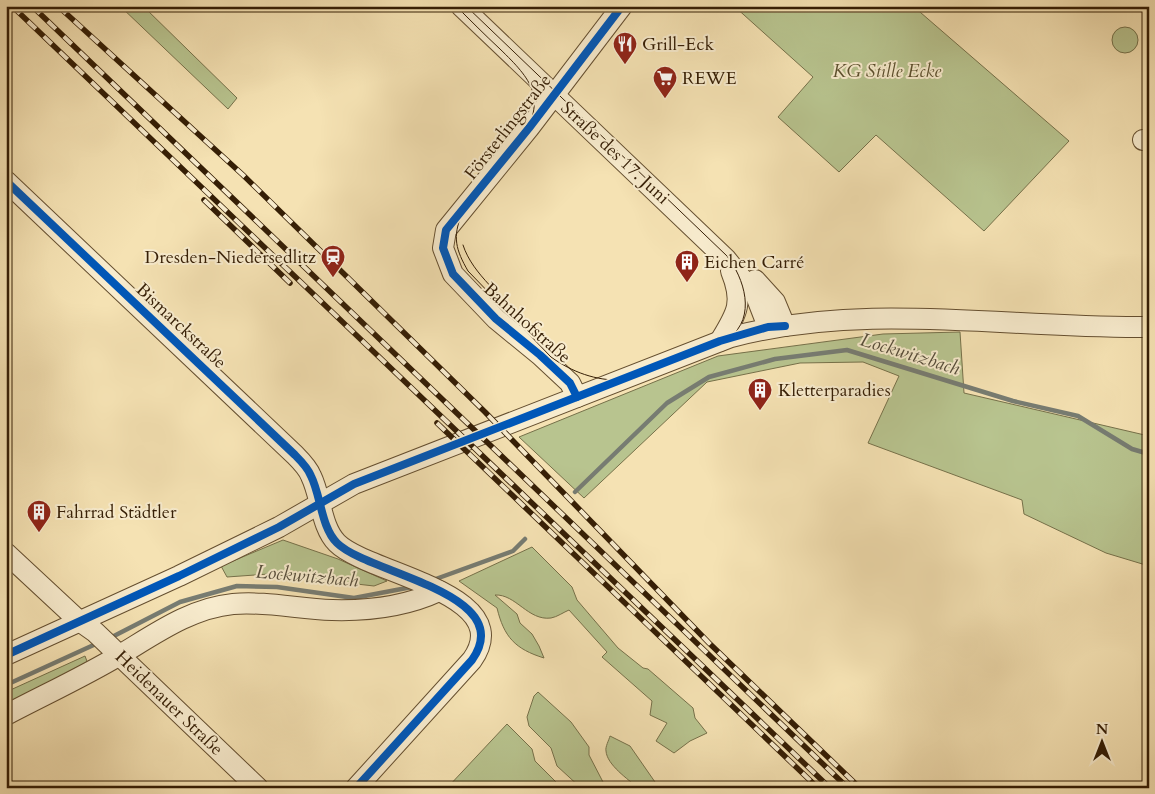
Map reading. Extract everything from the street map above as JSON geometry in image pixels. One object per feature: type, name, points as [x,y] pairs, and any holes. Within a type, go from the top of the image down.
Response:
[{"type":"street","name":"Straße des 17. Juni","points":[[461,6],[726,259],[742,268],[775,302],[776,327]]},
{"type":"street","name":"Försterlingstraße","points":[[453,274],[443,248],[446,230],[554,95],[622,6]]},
{"type":"street","name":"Bismarckstraße","points":[[6,181],[295,455],[312,476],[332,536],[338,544],[362,558],[437,590],[463,605],[478,620],[482,631],[482,642],[478,651],[356,788]]},
{"type":"street","points":[[720,341],[734,318],[739,299],[738,289],[726,259]]},
{"type":"street","name":"Bahnhofstraße","points":[[453,274],[496,319],[540,354],[570,383],[577,397]]},
{"type":"street","points":[[6,655],[78,620],[179,576],[279,527],[354,484],[720,341],[776,327],[852,318],[890,317],[1051,326],[1149,327]]},
{"type":"street","name":"Heidenauer Straße","points":[[6,553],[78,620],[95,632],[258,788]]},
{"type":"street","points":[[6,715],[116,652],[197,614],[232,604],[333,610],[382,607],[422,599],[437,590]]},
{"type":"green space","points":[[120,6],[143,6],[237,98],[228,109]]},
{"type":"green space","name":"KG Stille Ecke","points":[[734,6],[913,6],[1069,141],[984,231],[876,135],[839,172],[778,117],[813,77]]},
{"type":"green space","points":[[1125,27],[1134,31],[1138,40],[1134,49],[1125,53],[1116,49],[1112,40],[1116,31]]},
{"type":"green space","points":[[960,332],[964,393],[1149,436],[1149,566],[1106,553],[1024,514],[1022,500],[868,443],[899,376],[863,362],[800,363],[707,382],[584,498],[519,437],[718,356],[883,334]]},
{"type":"green space","points":[[283,540],[338,559],[387,581],[374,586],[269,574],[227,577],[221,566]]},
{"type":"green space","points":[[532,547],[572,587],[577,600],[618,648],[643,668],[648,669],[693,708],[695,718],[707,733],[690,741],[674,753],[656,741],[667,723],[650,715],[652,701],[602,657],[607,652],[569,610],[551,618],[543,618],[536,616],[509,599],[495,595],[517,614],[520,623],[532,634],[544,658],[518,646],[503,627],[497,608],[459,581]]},
{"type":"green space","points":[[85,656],[88,664],[6,708],[6,692]]},
{"type":"green space","points":[[538,692],[571,722],[589,747],[589,755],[603,782],[597,788],[581,788],[557,766],[551,748],[529,726],[527,717],[534,696]]},
{"type":"green space","points":[[507,724],[532,749],[535,761],[562,788],[447,788]]},
{"type":"green space","points":[[610,736],[630,746],[655,782],[646,788],[638,788],[619,771],[607,756],[606,748]]},
{"type":"waterway","name":"Lockwitzbach","points":[[575,492],[667,403],[709,377],[775,359],[847,350],[1013,401],[1078,416],[1132,449],[1149,454]]},
{"type":"waterway","name":"Lockwitzbach","points":[[433,580],[513,551],[525,539]]},
{"type":"waterway","name":"Lockwitzbach","points":[[110,638],[180,602],[237,586],[277,587],[354,598],[412,587]]},
{"type":"waterway","name":"Lockwitzbach","points":[[6,685],[98,643]]},
{"type":"tram line","points":[[456,6],[520,70],[528,80],[534,101],[529,126],[521,141],[462,214],[456,237],[458,250],[468,271],[551,357],[567,367],[594,377],[612,380],[636,378],[711,348],[729,338],[738,329],[743,319],[745,297],[738,275],[727,256],[466,6]]},
{"type":"tram line","points":[[463,245],[481,276],[521,322]]},
{"type":"railway","points":[[12,6],[830,788]]},
{"type":"railway","points":[[32,6],[848,788]]},
{"type":"railway","points":[[58,6],[243,175],[485,412],[709,643],[860,788]]},
{"type":"railway","points":[[204,200],[290,283]]},
{"type":"railway","points":[[437,423],[818,788]]},
{"type":"cycle path","points":[[577,397],[570,383],[540,355],[496,319],[453,274],[443,248],[446,230],[529,128],[622,6]]},
{"type":"cycle path","points":[[6,181],[302,462],[314,484],[324,520],[337,543],[354,554],[434,588],[458,602],[475,618],[481,637],[472,660],[356,788]]},
{"type":"cycle path","points":[[6,655],[179,576],[279,527],[354,484],[720,341],[768,327],[785,326]]},
{"type":"place","name":"Grill-Eck","points":[[625,65]]},
{"type":"place","name":"REWE","points":[[665,99]]},
{"type":"place","name":"Dresden-Niedersedlitz","points":[[333,278]]},
{"type":"place","name":"Eichen Carré","points":[[687,283]]},
{"type":"place","name":"Kletterparadies","points":[[760,411]]},
{"type":"place","name":"Fahrrad Städtler","points":[[39,533]]}]
